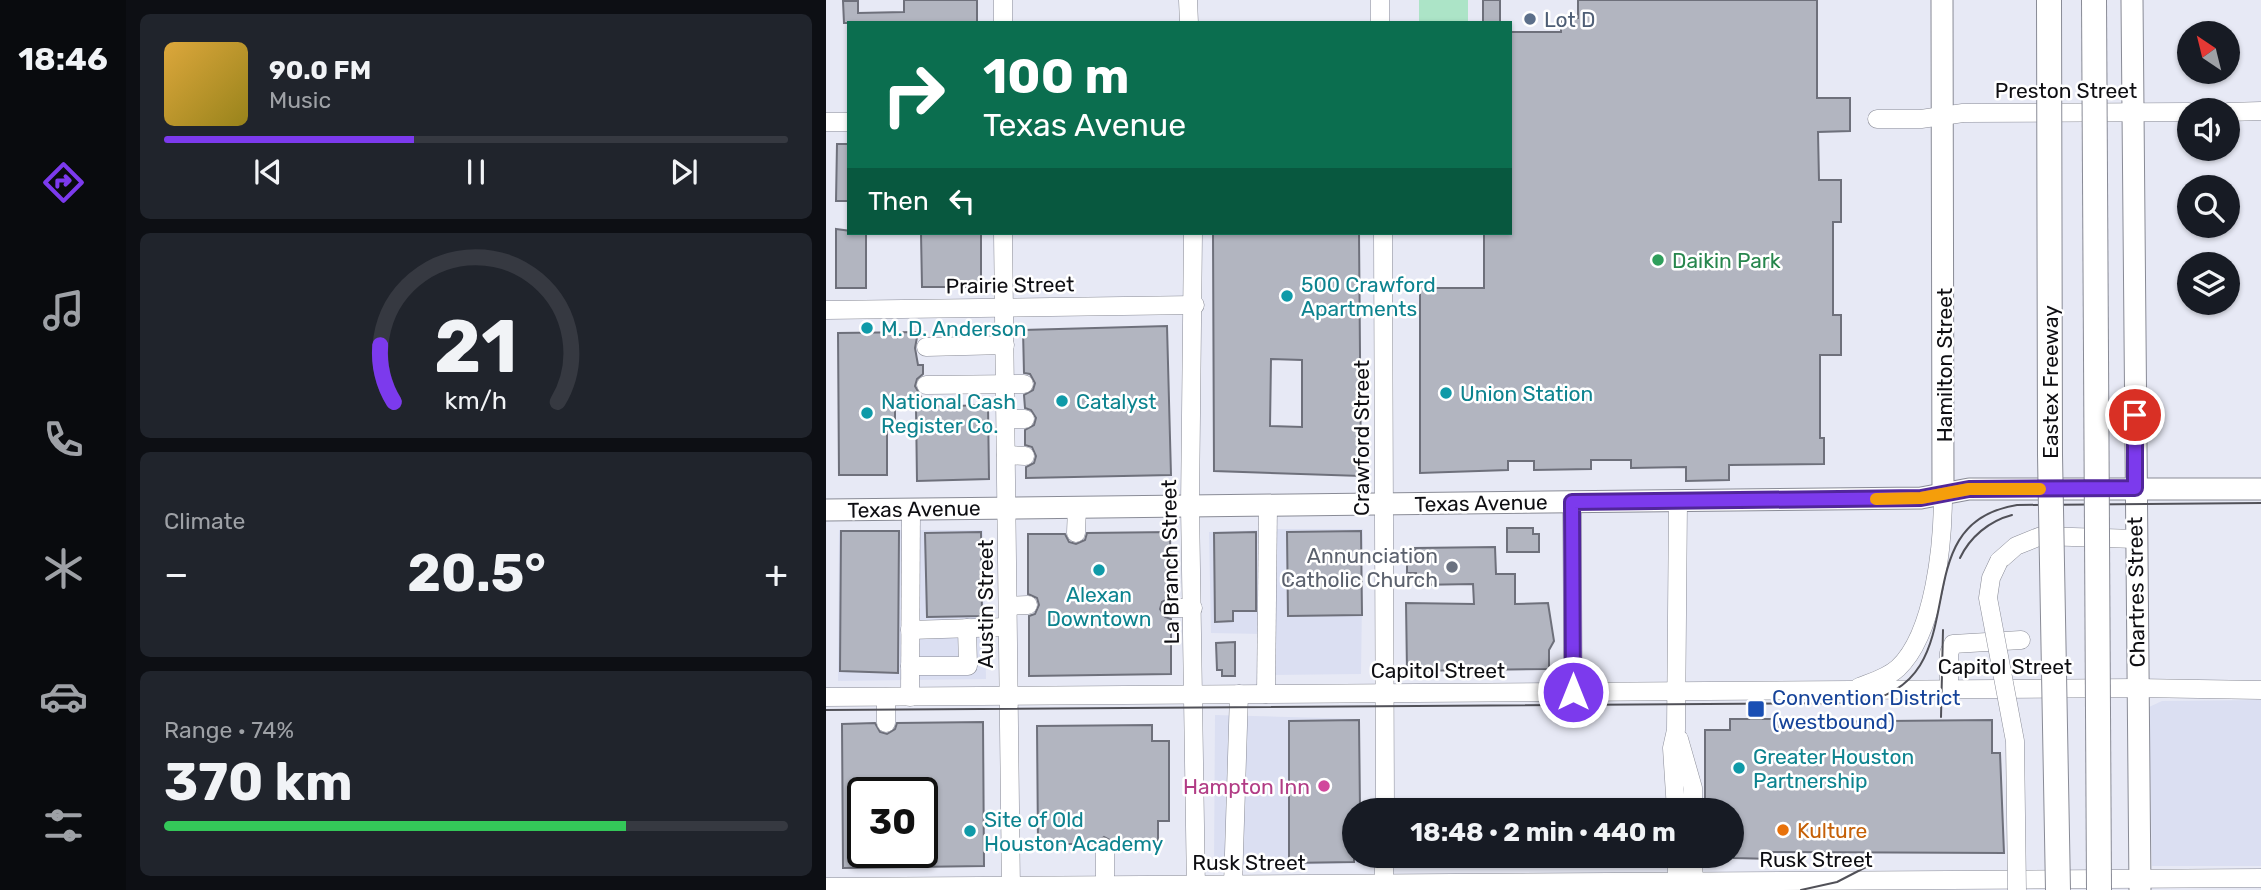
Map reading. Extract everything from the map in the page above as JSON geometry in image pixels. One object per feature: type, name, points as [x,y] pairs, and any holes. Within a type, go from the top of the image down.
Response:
[{"type":"highway","name":"Eastex Freeway","points":[[2049,0],[2050,455],[2057,890]]},
{"type":"highway","points":[[2094,0],[2099,890]]},
{"type":"main road","name":"Hamilton Street","points":[[1942,0],[1943,494]]},
{"type":"main road","name":"Chartres Street","points":[[2133,0],[2140,885]]},
{"type":"main road","name":"Texas Avenue","points":[[826,510],[1921,498],[1969,489],[2261,489]]},
{"type":"street","points":[[1003,0],[1003,21]]},
{"type":"street","points":[[1188,0],[1189,21]]},
{"type":"street","points":[[1380,0],[1380,21]]},
{"type":"street","points":[[2240,112],[2261,111]]},
{"type":"street","name":"Preston Street","points":[[1877,119],[1972,113],[2177,112]]},
{"type":"street","points":[[826,122],[847,122]]},
{"type":"street","name":"Austin Street","points":[[1003,235],[1011,888]]},
{"type":"street","name":"La Branch Street","points":[[1193,235],[1195,306],[1190,506],[1196,888]]},
{"type":"street","name":"Crawford Street","points":[[1383,235],[1385,798]]},
{"type":"street","name":"Prairie Street","points":[[826,310],[1195,306]]},
{"type":"street","points":[[926,347],[1024,349]]},
{"type":"street","points":[[926,385],[1024,384]]},
{"type":"street","points":[[1006,419],[1025,419]]},
{"type":"street","points":[[1006,456],[1025,457]]},
{"type":"street","name":"Hamilton Street","points":[[1852,690],[1896,670],[1910,655],[1923,630],[1944,531],[1943,494]]},
{"type":"street","points":[[1675,798],[1672,748],[1676,730],[1677,691],[1678,501]]},
{"type":"street","points":[[1572,502],[1573,692]]},
{"type":"street","points":[[1266,694],[1268,505]]},
{"type":"street","points":[[1076,533],[1077,507]]},
{"type":"street","points":[[910,697],[911,509]]},
{"type":"street","points":[[2017,890],[2015,741],[1988,598],[1991,578],[1999,561],[2026,540],[2040,536],[2136,539]]},
{"type":"street","points":[[1007,606],[1028,605]]},
{"type":"street","points":[[1171,608],[1193,608]]},
{"type":"street","points":[[910,630],[1007,627]]},
{"type":"street","points":[[910,666],[968,666],[967,628]]},
{"type":"street","points":[[1949,689],[1948,653],[1953,644],[1967,641],[2021,640]]},
{"type":"street","name":"Capitol Street","points":[[826,697],[2137,688],[2261,690]]},
{"type":"street","points":[[1233,885],[1238,695]]},
{"type":"street","points":[[886,723],[887,697]]},
{"type":"street","points":[[1676,730],[1693,788],[1693,798]]},
{"type":"street","points":[[1105,848],[1105,885]]},
{"type":"street","points":[[1384,868],[1384,887]]},
{"type":"street","points":[[1681,868],[1686,886]]},
{"type":"street","points":[[1686,886],[1690,868]]},
{"type":"street","name":"Rusk Street","points":[[826,887],[2190,885],[2232,884],[2261,878]]},
{"type":"shaded area","points":[[1274,529],[1363,529],[1361,674],[1272,675]]},
{"type":"shaded area","points":[[839,530],[983,530],[986,679],[838,681]]},
{"type":"shaded area","points":[[1262,530],[1263,634],[1211,633],[1209,532]]},
{"type":"shaded area","points":[[2261,700],[2261,866],[2152,866],[2149,707],[2162,701]]},
{"type":"shaded area","points":[[1215,715],[1359,719],[1360,798],[1342,798],[1342,864],[1214,867]]},
{"type":"green space","points":[[1419,0],[1468,0],[1468,21],[1419,21]]},
{"type":"building","points":[[904,0],[977,0],[977,21],[847,23],[844,23],[843,1],[858,1],[858,13],[904,12]]},
{"type":"building","points":[[1483,0],[1500,0],[1500,21],[1483,21]]},
{"type":"building","name":"Daikin Park","points":[[1578,0],[1817,0],[1817,98],[1850,98],[1850,131],[1818,132],[1819,180],[1841,180],[1841,222],[1833,222],[1833,315],[1841,315],[1841,355],[1820,355],[1820,438],[1824,438],[1824,464],[1729,465],[1729,480],[1686,481],[1686,467],[1631,468],[1631,460],[1591,460],[1591,469],[1534,470],[1534,461],[1508,461],[1508,470],[1420,473],[1420,288],[1484,288],[1484,235],[1512,235],[1512,32],[1561,32],[1561,19],[1578,18]]},
{"type":"building","points":[[837,144],[847,144],[847,201],[836,201]]},
{"type":"building","points":[[836,229],[847,230],[847,235],[866,235],[866,288],[836,288]]},
{"type":"building","points":[[921,235],[981,235],[981,287],[922,287]]},
{"type":"building","name":"500 Crawford Apartments","points":[[1213,235],[1359,235],[1361,476],[1214,471]],"holes":[[[1271,359],[1302,360],[1302,427],[1270,426]]]},
{"type":"building","points":[[1167,326],[1171,475],[1026,478],[1026,467],[1034,463],[1036,456],[1032,447],[1025,445],[1025,430],[1034,425],[1036,418],[1031,410],[1025,408],[1024,395],[1033,390],[1035,383],[1030,374],[1024,373],[1023,330]]},
{"type":"building","points":[[918,332],[915,348],[918,365],[923,365],[923,374],[917,379],[915,386],[923,400],[895,400],[895,421],[887,421],[887,475],[839,475],[838,333]]},
{"type":"building","points":[[988,405],[989,479],[917,481],[916,407]]},
{"type":"building","points":[[1507,528],[1533,528],[1533,534],[1539,534],[1539,552],[1507,552]]},
{"type":"building","points":[[841,531],[899,531],[898,673],[840,671]]},
{"type":"building","points":[[1361,531],[1362,615],[1288,616],[1287,532]]},
{"type":"building","points":[[981,532],[982,616],[927,617],[925,533]]},
{"type":"building","name":"Alexan Downtown","points":[[1170,532],[1171,597],[1162,602],[1160,609],[1165,617],[1171,619],[1171,674],[1029,676],[1029,616],[1035,614],[1039,605],[1037,598],[1028,594],[1028,534],[1065,534],[1069,542],[1076,544],[1085,540],[1087,533]]},
{"type":"building","points":[[1256,532],[1256,611],[1233,611],[1233,621],[1215,622],[1214,533]]},
{"type":"building","points":[[1495,547],[1496,574],[1515,574],[1515,604],[1548,603],[1554,641],[1549,650],[1549,669],[1407,671],[1406,603],[1474,604],[1473,584],[1416,585],[1416,573],[1407,573],[1407,561],[1416,560],[1415,548]]},
{"type":"building","points":[[1235,642],[1235,676],[1222,676],[1222,670],[1217,670],[1216,643]]},
{"type":"building","points":[[1730,719],[1772,719],[1773,722],[1992,720],[1992,753],[2000,753],[2004,853],[1773,852],[1773,859],[1744,858],[1744,798],[1705,798],[1705,730],[1730,730]]},
{"type":"building","name":"Hampton Inn","points":[[1359,720],[1360,798],[1342,798],[1342,862],[1289,863],[1289,721]]},
{"type":"building","points":[[983,722],[984,866],[938,867],[938,777],[847,777],[847,868],[843,868],[842,724],[875,723],[880,732],[887,734],[895,729],[897,723]]},
{"type":"building","points":[[1152,725],[1152,741],[1169,741],[1169,821],[1158,821],[1158,843],[1115,843],[1104,837],[1095,844],[1038,844],[1037,726]]},
{"type":"tram line","points":[[826,710],[1858,703],[1897,689],[1920,666],[1932,636],[1947,570],[1959,541],[1980,518],[2017,505],[2261,503]]},
{"type":"tram line","points":[[1960,558],[1969,543],[1981,531],[2012,515]]},
{"type":"tram line","points":[[1941,717],[1943,630]]},
{"type":"tram line","points":[[1801,890],[1837,882],[1868,866]]},
{"type":"slow traffic","points":[[1876,499],[1921,498],[1969,489],[2040,489]]},
{"type":"place","name":"Lot D","points":[[1530,19]]},
{"type":"place","name":"Daikin Park","points":[[1658,260]]},
{"type":"place","name":"500 Crawford Apartments","points":[[1287,296]]},
{"type":"place","name":"M. D. Anderson","points":[[867,328]]},
{"type":"place","name":"Union Station","points":[[1446,393]]},
{"type":"place","name":"Catalyst","points":[[1062,401]]},
{"type":"place","name":"National Cash Register Co.","points":[[867,413]]},
{"type":"place","name":"Annunciation Catholic Church","points":[[1452,567]]},
{"type":"place","name":"Alexan Downtown","points":[[1099,570]]},
{"type":"place","name":"Convention District (westbound)","points":[[1756,709]]},
{"type":"place","name":"Greater Houston Partnership","points":[[1739,768]]},
{"type":"place","name":"Hampton Inn","points":[[1324,786]]},
{"type":"place","name":"Kulture","points":[[1783,830]]},
{"type":"place","name":"Site of Old Houston Academy","points":[[970,831]]},
{"type":"route","points":[[1573,692],[1572,502],[1921,498],[1969,489],[2135,488],[2135,415]]}]
